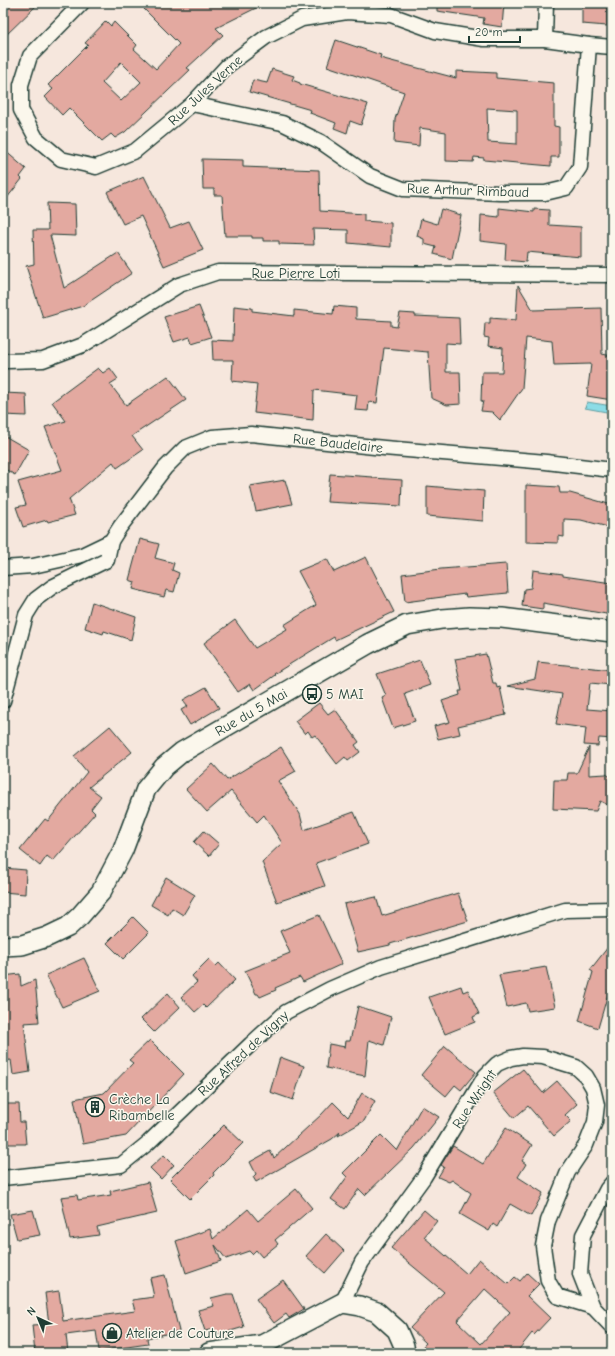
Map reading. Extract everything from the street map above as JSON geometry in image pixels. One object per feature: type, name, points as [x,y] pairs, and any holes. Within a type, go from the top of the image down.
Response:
[{"type":"main road","name":"Rue du 5 Mai","points":[[3,946],[22,945],[47,937],[68,927],[80,916],[101,892],[123,850],[146,789],[164,767],[182,752],[368,644],[407,625],[442,619],[469,617],[502,618],[612,632]]},
{"type":"main road","points":[[209,1353],[262,1345],[342,1304],[360,1306],[377,1312],[397,1330],[404,1346],[405,1353]]},
{"type":"street","name":"Rue Jules Verne","points":[[82,3],[30,56],[21,85],[21,110],[36,138],[61,159],[96,167],[135,151],[192,104],[227,66],[266,37],[302,19],[347,12],[391,15],[435,31],[484,40],[545,39],[612,47]]},
{"type":"street","points":[[545,39],[546,3]]},
{"type":"street","name":"Rue Arthur Rimbaud","points":[[192,104],[282,124],[321,142],[370,176],[402,189],[500,193],[545,193],[566,188],[580,168],[588,45]]},
{"type":"street","name":"Rue Pierre Loti","points":[[3,360],[43,360],[83,345],[179,285],[218,272],[612,275]]},
{"type":"street","name":"Rue Baudelaire","points":[[3,701],[26,615],[36,599],[52,587],[107,560],[111,541],[120,527],[165,468],[185,448],[212,438],[251,434],[384,448],[546,462],[612,470]]},
{"type":"street","points":[[3,568],[33,566],[82,555],[111,541]]},
{"type":"street","name":"Rue Alfred de Vigny","points":[[3,1178],[121,1165],[148,1143],[286,1012],[330,988],[381,967],[566,910],[612,909]]},
{"type":"street","name":"Rue Wright","points":[[342,1304],[362,1262],[424,1177],[485,1076],[497,1064],[511,1058],[523,1056],[543,1057],[576,1067],[586,1076],[593,1088],[597,1105],[595,1122],[586,1145],[568,1172],[548,1221],[543,1246],[548,1281],[557,1296],[593,1307]]},
{"type":"street","points":[[612,1183],[607,1188],[584,1236],[580,1274],[593,1307],[612,1327]]},
{"type":"water","points":[[587,402],[612,406],[612,413],[585,408]]},
{"type":"building","points":[[7,3],[39,3],[3,38],[3,7]]},
{"type":"building","points":[[151,3],[266,3],[216,28],[223,35],[187,68],[190,70],[125,132],[115,138],[111,134],[102,141],[69,108],[62,115],[45,97],[53,89],[48,85],[88,45],[85,43],[106,21],[111,26],[114,22],[137,45],[134,49],[156,69],[179,44],[144,9]],"holes":[[[121,62],[141,82],[121,101],[102,83]]]},
{"type":"building","points":[[437,3],[504,3],[502,27],[483,24],[484,18],[437,11]]},
{"type":"building","points":[[582,3],[607,3],[607,26],[582,24]]},
{"type":"building","points":[[336,40],[381,55],[380,58],[456,78],[456,71],[496,73],[496,78],[554,83],[554,126],[559,127],[559,157],[551,157],[551,166],[484,160],[484,158],[474,157],[473,162],[446,161],[446,132],[420,128],[419,146],[394,143],[395,119],[404,92],[327,66]],"holes":[[[487,108],[517,110],[517,144],[488,142]]]},
{"type":"building","points":[[272,69],[294,76],[292,80],[300,84],[368,104],[361,125],[350,121],[347,133],[334,128],[336,123],[310,113],[311,110],[249,92],[253,80],[267,83]]},
{"type":"building","points":[[3,149],[26,169],[20,177],[22,179],[3,203]]},
{"type":"building","points":[[202,159],[243,160],[243,167],[319,170],[320,211],[364,214],[364,221],[391,223],[391,247],[348,243],[348,230],[313,229],[314,245],[279,244],[279,241],[263,241],[263,238],[252,238],[252,236],[225,236],[222,195],[214,195],[214,189],[203,189]]},
{"type":"building","points":[[144,176],[170,228],[189,221],[203,250],[164,266],[141,216],[123,224],[107,192]]},
{"type":"building","points":[[47,203],[75,204],[76,236],[50,235],[64,288],[118,253],[132,273],[83,306],[43,318],[26,266],[34,264],[33,230],[48,230]]},
{"type":"building","points":[[499,208],[534,212],[534,209],[549,210],[549,225],[581,227],[581,257],[527,252],[526,262],[505,260],[506,244],[480,241],[481,215],[499,217]]},
{"type":"building","points":[[441,209],[461,215],[452,259],[434,254],[436,247],[424,244],[424,239],[417,236],[421,219],[437,224]]},
{"type":"building","points":[[518,285],[533,310],[601,308],[602,354],[612,356],[612,400],[587,396],[591,364],[554,365],[552,341],[526,338],[522,388],[500,420],[492,412],[481,411],[483,401],[481,401],[482,372],[502,372],[503,348],[488,346],[489,338],[484,337],[485,323],[490,323],[490,318],[516,320]]},
{"type":"building","points":[[199,306],[211,337],[192,343],[190,337],[174,342],[164,317]]},
{"type":"building","points":[[234,306],[252,308],[252,311],[294,316],[294,310],[333,314],[334,306],[356,308],[356,319],[391,321],[391,326],[397,327],[400,313],[415,314],[415,316],[459,318],[460,344],[446,343],[446,372],[460,372],[461,404],[447,405],[431,398],[428,352],[384,348],[377,403],[369,402],[368,411],[355,410],[357,395],[314,390],[313,420],[254,413],[257,384],[232,381],[233,360],[213,360],[212,340],[233,341]]},
{"type":"building","points":[[98,368],[103,373],[110,368],[118,379],[110,384],[126,405],[168,376],[186,400],[132,436],[143,450],[117,468],[113,462],[69,499],[75,515],[48,522],[47,520],[23,527],[16,507],[26,505],[18,482],[62,470],[45,427],[66,421],[52,402]]},
{"type":"building","points":[[3,393],[26,394],[27,416],[3,415]]},
{"type":"building","points":[[3,435],[29,450],[15,475],[3,468]]},
{"type":"building","points":[[330,474],[402,480],[401,506],[327,502]]},
{"type":"building","points":[[285,480],[292,504],[256,511],[250,486]]},
{"type":"building","points":[[526,485],[559,487],[560,493],[570,493],[612,505],[612,528],[581,520],[564,519],[564,537],[558,536],[558,543],[526,542]]},
{"type":"building","points":[[427,486],[484,491],[483,521],[427,516]]},
{"type":"building","points":[[140,539],[159,544],[155,558],[174,563],[172,570],[179,573],[174,592],[166,590],[164,597],[133,589],[135,582],[129,580]]},
{"type":"building","points":[[366,557],[394,612],[335,640],[334,637],[274,674],[275,675],[254,690],[250,684],[238,692],[204,643],[235,620],[255,648],[287,629],[284,625],[316,605],[298,571],[327,559],[334,572]]},
{"type":"building","points":[[506,564],[508,593],[466,597],[465,594],[405,602],[402,574],[441,569]]},
{"type":"building","points":[[533,570],[612,583],[612,615],[543,603],[543,609],[522,606],[524,589],[531,588]]},
{"type":"building","points":[[92,602],[136,617],[131,640],[104,631],[103,634],[85,628]]},
{"type":"building","points":[[486,654],[493,683],[496,683],[497,688],[500,687],[506,715],[458,726],[460,734],[438,739],[434,726],[450,722],[442,701],[460,695],[459,691],[462,691],[455,659]]},
{"type":"building","points":[[420,660],[430,685],[405,694],[415,721],[393,728],[382,698],[386,696],[377,674]]},
{"type":"building","points":[[538,662],[612,670],[612,685],[590,683],[587,709],[612,711],[612,739],[599,738],[598,746],[584,745],[586,728],[556,724],[562,694],[507,686],[535,679]]},
{"type":"building","points":[[206,687],[219,708],[190,725],[181,710],[188,706],[183,700]]},
{"type":"building","points":[[319,703],[328,714],[335,709],[359,742],[355,745],[360,752],[348,761],[345,757],[337,764],[315,735],[312,737],[308,731],[305,734],[295,721]]},
{"type":"building","points":[[110,726],[132,752],[89,787],[101,796],[91,809],[95,813],[53,861],[47,856],[40,866],[20,850],[45,819],[48,821],[87,772],[74,756]]},
{"type":"building","points":[[281,747],[296,771],[278,781],[300,814],[304,830],[354,812],[368,844],[316,863],[325,886],[277,902],[262,862],[282,843],[264,815],[257,822],[231,791],[207,812],[186,789],[213,764],[227,780]]},
{"type":"building","points":[[589,747],[589,775],[606,774],[612,778],[612,807],[600,801],[596,811],[553,809],[554,780],[567,780],[568,773],[577,773]]},
{"type":"building","points":[[204,831],[219,844],[209,856],[194,842]]},
{"type":"building","points":[[3,868],[26,870],[25,894],[3,892]]},
{"type":"building","points":[[166,877],[195,895],[183,915],[172,908],[168,915],[151,905]]},
{"type":"building","points":[[458,893],[468,921],[390,945],[358,952],[344,904],[376,897],[382,916]]},
{"type":"building","points":[[319,915],[342,964],[303,982],[300,977],[275,988],[276,990],[260,997],[256,994],[245,971],[290,953],[280,931]]},
{"type":"building","points":[[133,917],[149,933],[123,959],[107,943]]},
{"type":"building","points":[[612,942],[612,980],[598,1028],[579,1021],[593,972],[590,970]]},
{"type":"building","points":[[84,958],[100,991],[62,1007],[46,975]]},
{"type":"building","points":[[209,959],[216,966],[219,963],[235,980],[206,1008],[203,1005],[195,1012],[181,997],[197,982],[192,976]]},
{"type":"building","points":[[546,967],[555,1007],[528,1011],[526,1003],[507,1007],[499,975]]},
{"type":"building","points":[[20,974],[21,986],[35,980],[39,1022],[24,1023],[30,1072],[13,1075],[11,1060],[3,1061],[3,976]]},
{"type":"building","points":[[461,986],[463,992],[468,990],[479,1014],[473,1017],[475,1022],[445,1034],[429,997]]},
{"type":"building","points":[[168,993],[180,1007],[154,1032],[141,1019]]},
{"type":"building","points":[[358,1006],[391,1017],[384,1045],[369,1040],[365,1076],[326,1068],[329,1044],[345,1047],[346,1041],[350,1041]]},
{"type":"building","points":[[150,1040],[184,1074],[126,1136],[83,1144],[74,1099],[104,1093],[133,1063],[129,1060]]},
{"type":"building","points":[[445,1046],[476,1072],[461,1090],[455,1085],[446,1096],[421,1075]]},
{"type":"building","points":[[280,1057],[304,1066],[293,1100],[270,1092]]},
{"type":"building","points":[[523,1069],[543,1093],[557,1081],[577,1104],[565,1115],[571,1121],[554,1136],[528,1106],[514,1118],[493,1093]]},
{"type":"building","points":[[362,1093],[375,1101],[364,1121],[338,1136],[340,1132],[332,1139],[256,1182],[253,1177],[256,1174],[250,1162],[270,1151],[274,1158],[333,1102],[348,1117]]},
{"type":"building","points":[[3,1104],[19,1104],[20,1122],[24,1122],[26,1144],[3,1144]]},
{"type":"building","points":[[422,1106],[439,1117],[414,1148],[365,1195],[359,1189],[345,1209],[331,1199],[347,1177],[343,1173],[381,1135],[397,1151]]},
{"type":"building","points":[[224,1125],[243,1143],[190,1199],[170,1179]]},
{"type":"building","points":[[506,1128],[532,1145],[522,1161],[526,1164],[518,1177],[543,1193],[531,1216],[510,1204],[497,1227],[493,1224],[489,1231],[460,1214],[471,1193],[452,1180],[449,1182],[438,1177],[444,1167],[441,1165],[453,1146],[483,1164]]},
{"type":"building","points":[[164,1155],[174,1165],[161,1179],[150,1168]]},
{"type":"building","points":[[148,1182],[157,1213],[97,1227],[99,1235],[70,1239],[61,1197],[77,1195],[78,1200],[111,1195],[110,1191]]},
{"type":"building","points":[[296,1189],[312,1208],[275,1240],[278,1244],[262,1257],[256,1250],[252,1254],[249,1251],[226,1259],[215,1245],[221,1261],[186,1273],[176,1241],[210,1229],[213,1239],[248,1209],[258,1221]]},
{"type":"building","points":[[33,1210],[40,1235],[17,1239],[10,1214]]},
{"type":"building","points":[[424,1210],[437,1221],[424,1237],[467,1274],[479,1259],[508,1284],[515,1277],[520,1281],[527,1273],[539,1284],[527,1296],[550,1318],[534,1335],[532,1333],[516,1353],[417,1353],[426,1343],[410,1328],[444,1292],[391,1248]],"holes":[[[485,1289],[510,1312],[481,1344],[457,1321]]]},
{"type":"building","points":[[326,1234],[344,1251],[325,1273],[306,1256]]},
{"type":"building","points":[[165,1275],[179,1331],[147,1338],[148,1344],[99,1351],[96,1331],[66,1335],[68,1352],[35,1353],[32,1325],[49,1324],[45,1293],[59,1291],[63,1321],[135,1311],[132,1300],[154,1297],[150,1278]]},
{"type":"building","points":[[283,1280],[304,1309],[289,1318],[286,1314],[274,1323],[256,1299]]},
{"type":"building","points":[[233,1294],[244,1327],[217,1335],[214,1329],[205,1331],[198,1310],[214,1306],[211,1298]]},
{"type":"place","name":"5 MAI","points":[[312,694]]},
{"type":"place","name":"Crèche La Ribambelle","points":[[95,1107]]},
{"type":"place","name":"Atelier de Couture","points":[[112,1333]]}]
